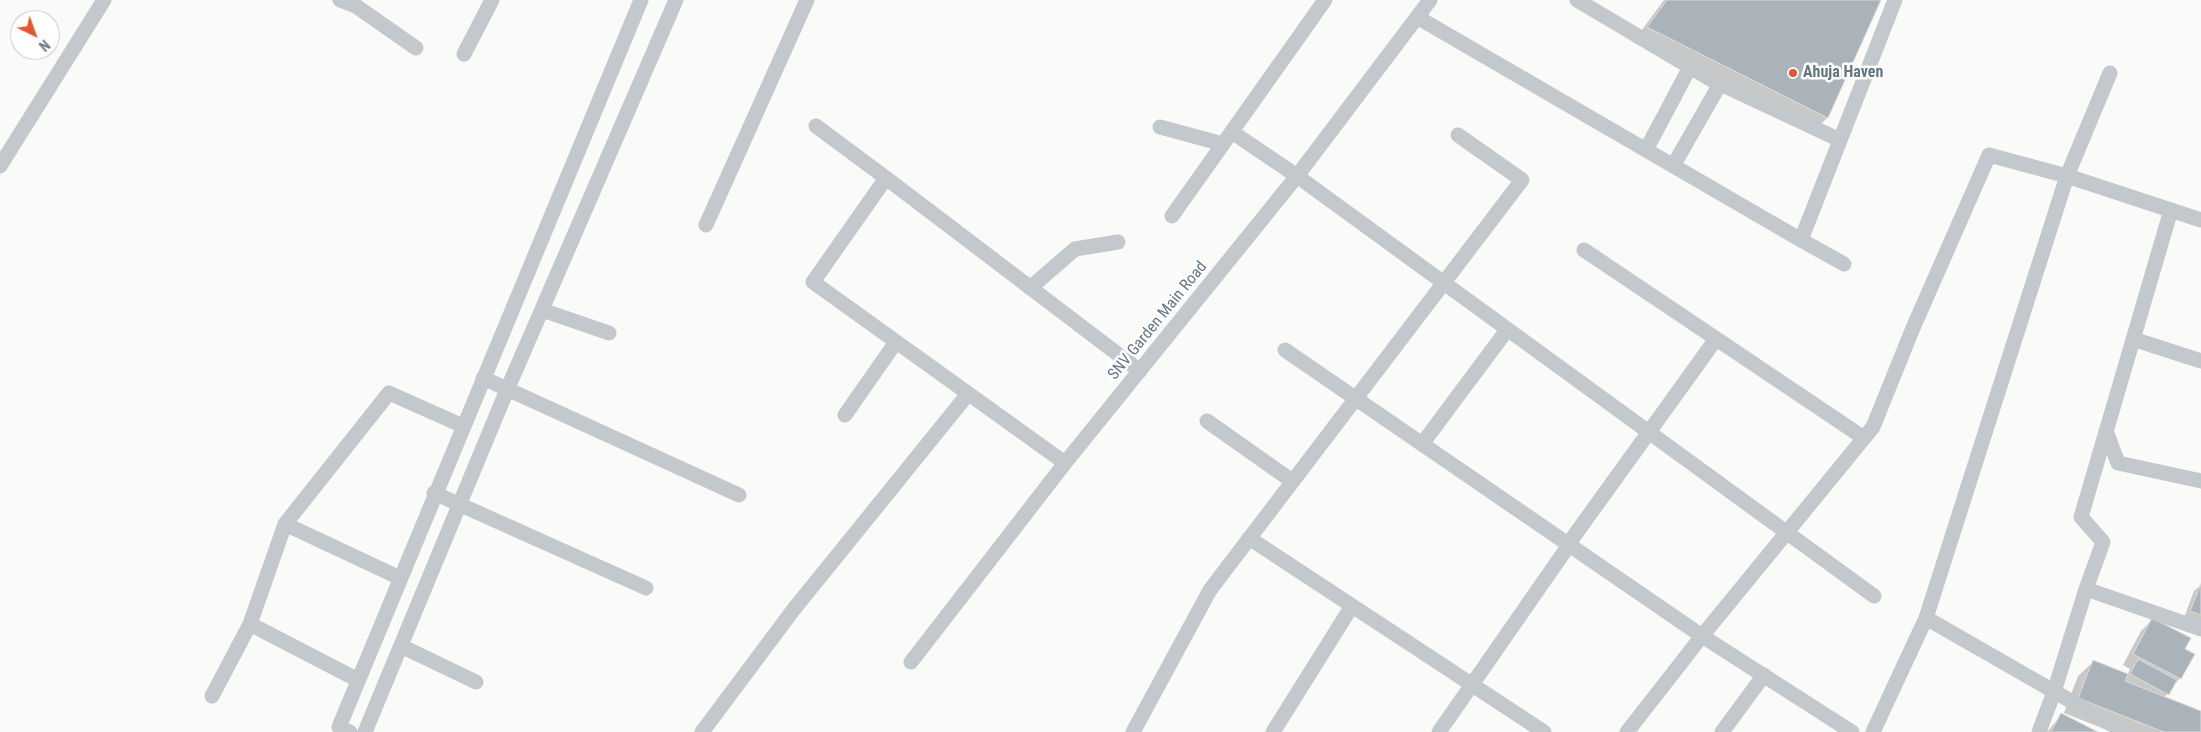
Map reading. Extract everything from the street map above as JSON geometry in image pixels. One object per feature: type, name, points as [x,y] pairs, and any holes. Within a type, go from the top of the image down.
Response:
[{"type":"street","points":[[0,166],[104,0]]},
{"type":"street","points":[[340,0],[357,3],[416,48]]},
{"type":"street","points":[[464,54],[492,0]]},
{"type":"street","points":[[345,730],[358,680],[434,493],[642,0]]},
{"type":"street","points":[[365,732],[507,390],[676,0]]},
{"type":"street","points":[[706,225],[807,0]]},
{"type":"street","points":[[1172,216],[1325,0]]},
{"type":"street","name":"SNV Garden Main Road","points":[[911,662],[1065,463],[1297,176],[1430,0]]},
{"type":"street","points":[[1576,0],[1720,84],[1840,140]]},
{"type":"street","points":[[1800,240],[1895,0]]},
{"type":"street","points":[[1417,17],[1844,264]]},
{"type":"street","points":[[1646,150],[1690,67]]},
{"type":"street","points":[[1873,732],[1926,618],[2067,176],[2110,73]]},
{"type":"street","points":[[1673,166],[1720,84]]},
{"type":"street","points":[[816,126],[1140,370]]},
{"type":"street","points":[[1160,128],[1227,138],[1297,176],[1874,596]]},
{"type":"street","points":[[1133,732],[1210,590],[1522,180],[1458,135]]},
{"type":"street","points":[[1627,732],[1702,636],[1873,427],[1913,328],[1989,155],[2067,176],[2201,220]]},
{"type":"street","points":[[886,178],[813,282],[1065,463]]},
{"type":"street","points":[[2039,732],[2054,692],[2102,542],[2081,517],[2171,210]]},
{"type":"street","points":[[1030,288],[1075,249],[1118,242]]},
{"type":"street","points":[[1584,250],[1864,438]]},
{"type":"street","points":[[542,310],[609,333]]},
{"type":"street","points":[[1422,444],[1507,330]]},
{"type":"street","points":[[1439,732],[1570,545],[1569,543],[1716,339]]},
{"type":"street","points":[[2133,339],[2201,361]]},
{"type":"street","points":[[845,415],[896,342]]},
{"type":"street","points":[[1285,350],[1702,636],[1852,732]]},
{"type":"street","points":[[483,378],[739,495]]},
{"type":"street","points":[[212,696],[250,624],[286,524],[389,393],[463,426]]},
{"type":"street","points":[[702,732],[794,609],[968,394]]},
{"type":"street","points":[[1207,421],[1292,481]]},
{"type":"street","points":[[2106,431],[2118,462],[2201,481]]},
{"type":"street","points":[[434,493],[646,588]]},
{"type":"street","points":[[286,524],[400,578]]},
{"type":"street","points":[[1249,538],[1544,732]]},
{"type":"street","points":[[2086,589],[2201,629]]},
{"type":"street","points":[[1273,732],[1352,606]]},
{"type":"street","points":[[1926,618],[2125,732]]},
{"type":"street","points":[[250,624],[358,680]]},
{"type":"street","points":[[401,646],[476,682]]},
{"type":"street","points":[[1722,732],[1764,675]]},
{"type":"building","name":"Ahuja Haven","points":[[1667,0],[1881,0],[1828,118],[1647,27]]},
{"type":"building","points":[[2201,584],[2201,615],[2190,611]]},
{"type":"building","points":[[2152,618],[2191,638],[2185,649],[2195,654],[2181,679],[2133,654]]},
{"type":"building","points":[[2138,659],[2177,680],[2169,695],[2130,674]]},
{"type":"building","points":[[2093,660],[2128,674],[2125,681],[2201,711],[2201,732],[2164,732],[2078,698]]},
{"type":"building","points":[[2061,713],[2098,732],[2051,732]]},
{"type":"place","name":"Ahuja Haven","points":[[1793,73]]}]
